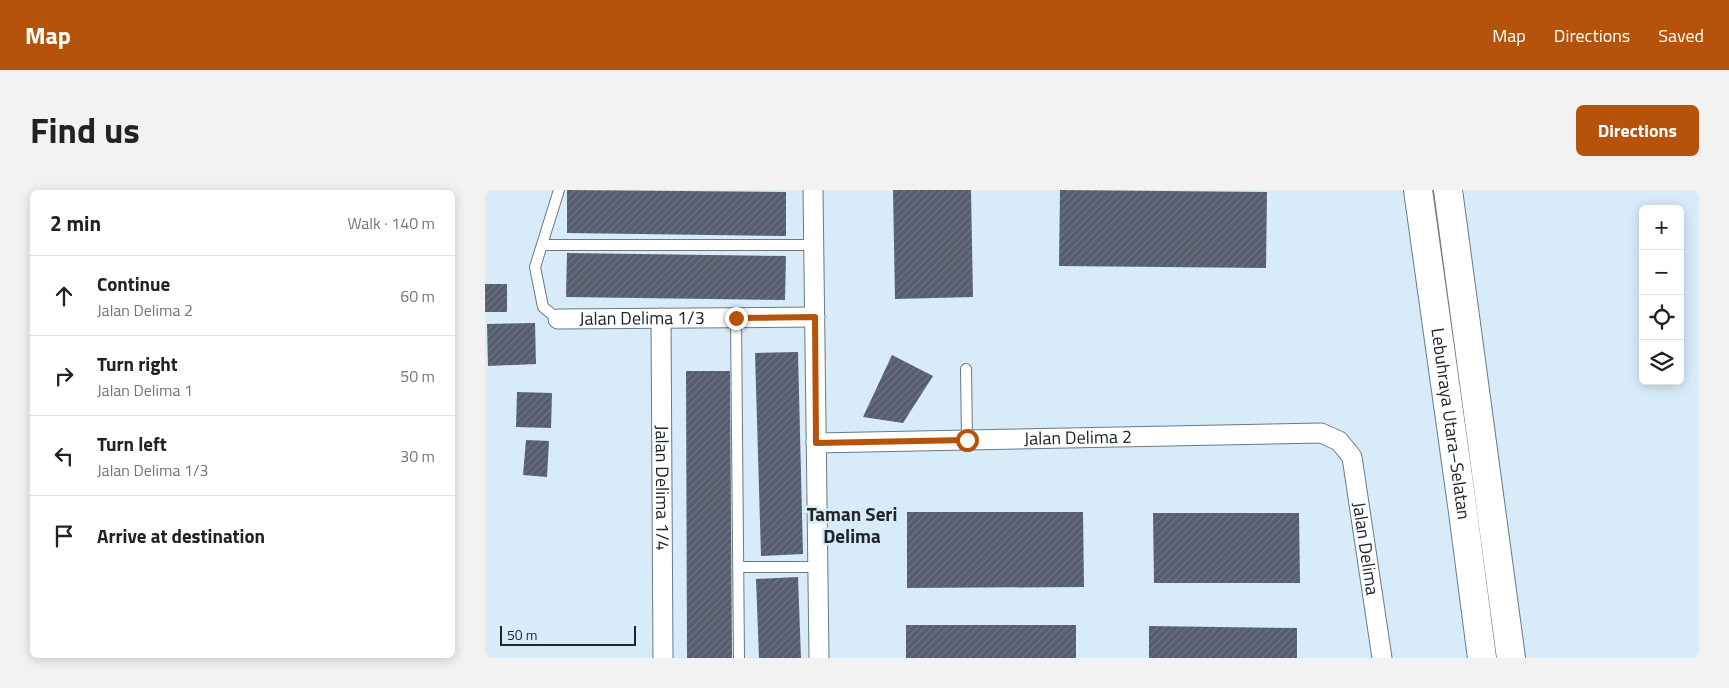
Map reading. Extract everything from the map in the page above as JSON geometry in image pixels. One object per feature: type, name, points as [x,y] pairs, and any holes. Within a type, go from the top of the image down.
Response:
[{"type":"highway","name":"Lebuhraya Utara–Selatan","points":[[1418,190],[1482,658]]},
{"type":"highway","name":"Lebuhraya Utara–Selatan","points":[[1448,190],[1511,658]]},
{"type":"street","points":[[813,190],[819,658]]},
{"type":"street","name":"Jalan Delima 1/3","points":[[558,319],[815,317]]},
{"type":"street","name":"Jalan Delima 1/4","points":[[661,318],[663,658]]},
{"type":"street","name":"Jalan Delima 2","points":[[816,443],[1321,433],[1339,442]]},
{"type":"street","name":"Jalan Delima","points":[[1339,442],[1352,458],[1383,658]]},
{"type":"lane","points":[[558,319],[543,307],[535,267],[559,190]]},
{"type":"lane","points":[[542,245],[814,246]]},
{"type":"lane","points":[[736,318],[739,658]]},
{"type":"lane","points":[[966,369],[967,440]]},
{"type":"lane","points":[[739,567],[818,567]]},
{"type":"building","points":[[567,190],[786,192],[786,236],[567,233]]},
{"type":"building","points":[[893,190],[971,190],[973,297],[895,299]]},
{"type":"building","points":[[1060,190],[1267,192],[1266,268],[1059,266]]},
{"type":"building","points":[[567,253],[786,256],[785,300],[566,297]]},
{"type":"building","points":[[485,284],[507,284],[507,312],[485,312]]},
{"type":"building","points":[[535,323],[536,364],[488,366],[487,324]]},
{"type":"building","points":[[798,352],[803,554],[761,556],[755,353]]},
{"type":"building","points":[[892,355],[933,376],[903,423],[863,417]]},
{"type":"building","points":[[686,371],[730,371],[732,658],[687,658]]},
{"type":"building","points":[[517,392],[552,393],[551,428],[516,427]]},
{"type":"building","points":[[526,440],[549,441],[547,477],[523,475]]},
{"type":"building","points":[[907,512],[1083,512],[1084,587],[907,588]]},
{"type":"building","points":[[1153,513],[1299,513],[1300,583],[1154,583]]},
{"type":"building","points":[[798,577],[801,658],[759,658],[756,579]]},
{"type":"building","points":[[906,625],[1076,625],[1076,658],[906,658]]},
{"type":"building","points":[[1149,626],[1297,628],[1297,658],[1149,658]]},
{"type":"district","name":"Taman Seri Delima","points":[[852,525]]},
{"type":"route","points":[[736,318],[815,317],[816,443],[967,440]]}]
